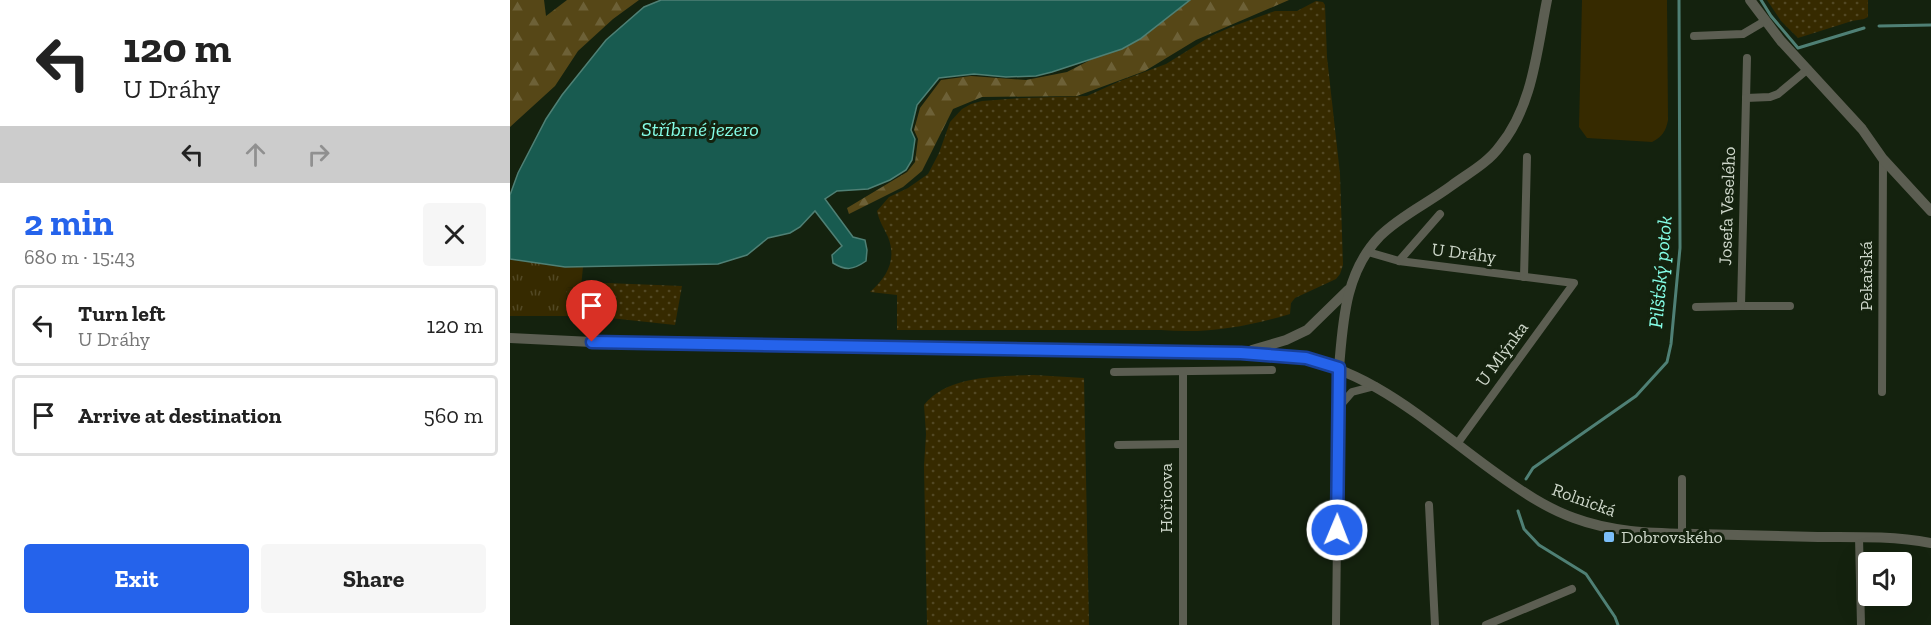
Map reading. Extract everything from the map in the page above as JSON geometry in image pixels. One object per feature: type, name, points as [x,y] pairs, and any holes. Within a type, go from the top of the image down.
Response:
[{"type":"street","points":[[1336,625],[1339,368],[1349,290],[1360,264],[1381,236],[1484,162],[1499,148],[1515,126],[1529,88],[1547,0]]},
{"type":"street","points":[[1750,0],[1862,129],[1883,159],[1931,212]]},
{"type":"street","points":[[1694,36],[1743,34],[1766,21]]},
{"type":"street","name":"Josefa Veselého","points":[[1741,306],[1747,58]]},
{"type":"street","points":[[1746,98],[1770,97],[1778,94],[1808,69]]},
{"type":"street","points":[[1524,277],[1527,157]]},
{"type":"street","name":"Pekařská","points":[[1882,392],[1883,159]]},
{"type":"street","name":"U Dráhy","points":[[1399,261],[1440,214]]},
{"type":"street","name":"U Dráhy","points":[[1368,252],[1399,261],[1574,284]]},
{"type":"street","name":"U Mlýnka","points":[[1457,444],[1574,284]]},
{"type":"street","points":[[1241,353],[1307,330],[1349,290]]},
{"type":"street","points":[[1696,307],[1790,306]]},
{"type":"street","points":[[510,338],[804,346],[1241,353],[1306,358],[1339,368]]},
{"type":"street","name":"Rolnická","points":[[1339,368],[1402,402],[1520,490],[1564,514],[1616,530],[1642,533],[1859,537],[1931,543]]},
{"type":"street","points":[[1114,372],[1272,370]]},
{"type":"street","name":"Hořicova","points":[[1183,372],[1183,625]]},
{"type":"street","points":[[1338,407],[1352,392],[1375,386]]},
{"type":"street","points":[[1118,445],[1183,444]]},
{"type":"street","points":[[1682,479],[1682,534]]},
{"type":"street","points":[[1429,505],[1435,625]]},
{"type":"street","points":[[1859,537],[1861,625]]},
{"type":"street","points":[[1486,625],[1572,589]]},
{"type":"green space","points":[[510,0],[544,0],[546,16],[567,0],[639,0],[613,19],[578,51],[555,86],[510,127]]},
{"type":"green space","points":[[1190,0],[1289,0],[1196,40],[1145,71],[1077,96],[982,97],[953,109],[922,171],[903,187],[849,214],[847,208],[907,172],[915,162],[918,139],[914,130],[920,108],[941,80],[971,76],[1026,80],[1067,72],[1152,28]]},
{"type":"green space","points":[[1582,0],[1667,0],[1668,120],[1663,133],[1652,142],[1587,138],[1579,127]]},
{"type":"green space","points":[[1767,0],[1868,0],[1868,17],[1798,38],[1781,21]]},
{"type":"green space","points":[[1316,1],[1323,2],[1325,5],[1327,57],[1340,174],[1343,265],[1336,279],[1295,298],[1291,303],[1290,314],[1258,323],[1226,328],[1194,331],[897,330],[897,295],[870,292],[886,274],[891,261],[891,245],[877,211],[889,197],[908,188],[928,174],[939,153],[950,122],[962,109],[982,101],[1087,96],[1166,64],[1211,36],[1231,27],[1275,11],[1297,11]]},
{"type":"green space","points":[[510,259],[565,267],[583,267],[581,287],[567,288],[566,316],[510,316]]},
{"type":"green space","points":[[581,282],[682,286],[675,325],[582,315]]},
{"type":"green space","points":[[581,287],[582,315],[566,316],[567,288]]},
{"type":"green space","points":[[1034,375],[1084,378],[1089,625],[927,625],[924,405],[934,395],[960,383],[990,377]]},
{"type":"water","name":"Stříbrné jezero","points":[[661,0],[1190,0],[1140,39],[1122,49],[1052,72],[1036,76],[1006,77],[974,74],[939,78],[917,105],[911,130],[915,139],[912,160],[906,170],[868,189],[837,191],[825,199],[853,237],[865,240],[866,261],[857,266],[846,268],[833,263],[832,255],[842,246],[815,211],[800,227],[790,233],[768,238],[747,255],[718,264],[565,267],[510,259],[510,195],[518,173],[546,119],[606,40],[644,7]]},
{"type":"waterway","name":"Pilšťský potok","points":[[1526,479],[1533,468],[1636,396],[1667,362],[1671,344],[1680,248],[1679,0]]},
{"type":"waterway","points":[[1761,0],[1771,16],[1798,48],[1864,28]]},
{"type":"waterway","points":[[1879,26],[1931,25]]},
{"type":"waterway","name":"Pilšťský potok","points":[[1518,511],[1524,529],[1539,545],[1586,574],[1618,625]]},
{"type":"place","name":"Dobrovského","points":[[1609,537]]},
{"type":"route","points":[[592,342],[1264,353],[1306,358],[1339,368],[1337,530]]}]
